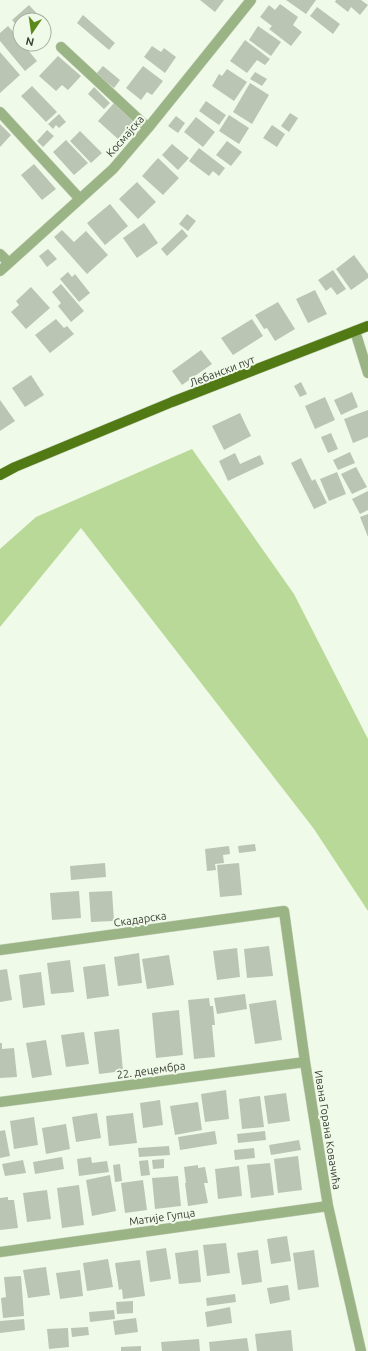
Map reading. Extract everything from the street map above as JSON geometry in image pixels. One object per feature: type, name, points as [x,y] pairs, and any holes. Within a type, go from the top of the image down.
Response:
[{"type":"main road","name":"Лебански пут","points":[[0,475],[15,467],[84,438],[368,326]]},
{"type":"street","name":"Космајска","points":[[0,271],[113,168],[148,128],[251,0]]},
{"type":"street","points":[[61,47],[148,128]]},
{"type":"street","points":[[0,112],[80,199]]},
{"type":"street","points":[[0,254],[9,263]]},
{"type":"street","points":[[355,331],[368,373]]},
{"type":"street","name":"Скадарска","points":[[0,950],[284,911]]},
{"type":"street","name":"Ивана Горана Ковачића","points":[[284,911],[305,1062],[328,1206],[361,1351]]},
{"type":"street","name":"22. децембра","points":[[0,1102],[305,1062]]},
{"type":"street","name":"Матије Гупца","points":[[0,1252],[328,1206]]},
{"type":"green space","points":[[192,449],[294,594],[368,739],[368,911],[314,829],[81,528],[0,627],[0,549],[36,517]]},
{"type":"building","points":[[200,0],[224,0],[215,12]]},
{"type":"building","points":[[286,0],[316,0],[306,14]]},
{"type":"building","points":[[336,0],[361,0],[368,5],[360,15],[351,7],[348,12],[335,2]]},
{"type":"building","points":[[280,4],[298,17],[293,25],[302,32],[291,46],[269,29],[272,26],[260,17],[269,5],[275,10]]},
{"type":"building","points":[[29,5],[36,12],[21,12]]},
{"type":"building","points":[[317,7],[340,24],[333,34],[310,16]]},
{"type":"building","points":[[83,15],[115,43],[109,50],[77,23]]},
{"type":"building","points":[[8,26],[12,31],[12,52],[30,52],[37,61],[25,71],[0,41],[0,33]]},
{"type":"building","points":[[258,26],[281,42],[271,56],[249,40]]},
{"type":"building","points":[[245,40],[270,59],[265,65],[257,60],[247,73],[230,61]]},
{"type":"building","points":[[152,46],[161,52],[164,48],[176,57],[165,73],[144,57]]},
{"type":"building","points":[[0,52],[20,75],[0,93]]},
{"type":"building","points":[[58,56],[81,76],[68,90],[62,85],[56,91],[39,76]]},
{"type":"building","points":[[103,66],[120,80],[114,88],[96,74]]},
{"type":"building","points":[[143,66],[163,81],[152,95],[147,92],[141,100],[126,88]]},
{"type":"building","points":[[227,69],[247,82],[234,101],[212,86],[219,74],[222,76]]},
{"type":"building","points":[[255,72],[267,79],[262,86],[250,79]]},
{"type":"building","points":[[250,83],[269,95],[252,124],[233,112]]},
{"type":"building","points":[[32,86],[57,112],[46,122],[21,96]]},
{"type":"building","points":[[94,87],[110,103],[104,109],[88,94]]},
{"type":"building","points":[[206,101],[226,115],[219,125],[199,111]]},
{"type":"building","points":[[114,103],[134,122],[118,139],[98,121]]},
{"type":"building","points":[[290,113],[298,118],[289,132],[281,126]]},
{"type":"building","points":[[59,114],[66,122],[59,128],[56,125],[53,129],[48,124]]},
{"type":"building","points":[[229,115],[249,128],[239,144],[219,131]]},
{"type":"building","points":[[176,116],[185,123],[178,133],[168,126]]},
{"type":"building","points":[[196,117],[215,132],[203,147],[184,132]]},
{"type":"building","points":[[0,124],[11,135],[0,147]]},
{"type":"building","points":[[272,125],[285,134],[277,147],[263,138]]},
{"type":"building","points":[[47,130],[54,136],[43,147],[37,141]]},
{"type":"building","points":[[80,131],[102,153],[91,163],[70,141]]},
{"type":"building","points":[[66,140],[88,163],[74,175],[53,152]]},
{"type":"building","points":[[227,141],[242,152],[231,166],[216,155]]},
{"type":"building","points":[[172,144],[189,158],[178,170],[162,155]]},
{"type":"building","points":[[199,148],[225,168],[219,176],[213,171],[209,176],[189,161]]},
{"type":"building","points":[[158,158],[179,178],[163,195],[142,176]]},
{"type":"building","points":[[34,164],[56,189],[42,200],[21,175]]},
{"type":"building","points":[[137,182],[156,202],[138,219],[119,199]]},
{"type":"building","points":[[110,204],[128,226],[105,245],[87,223]]},
{"type":"building","points":[[187,214],[196,221],[188,231],[179,224]]},
{"type":"building","points":[[144,223],[158,243],[137,258],[123,238]]},
{"type":"building","points":[[182,229],[188,236],[167,256],[161,249]]},
{"type":"building","points":[[62,230],[74,242],[86,231],[108,255],[87,274],[54,237]]},
{"type":"building","points":[[48,249],[57,259],[47,267],[39,256]]},
{"type":"building","points":[[354,255],[368,274],[368,278],[351,290],[336,269]]},
{"type":"building","points":[[333,270],[346,289],[337,295],[331,287],[326,291],[318,280]]},
{"type":"building","points":[[68,272],[72,277],[75,274],[90,293],[79,302],[60,279]]},
{"type":"building","points":[[61,284],[84,311],[71,322],[58,306],[61,303],[52,292]]},
{"type":"building","points":[[31,287],[50,308],[26,329],[11,312],[19,305],[16,301]]},
{"type":"building","points":[[315,290],[327,314],[308,323],[296,299]]},
{"type":"building","points":[[278,302],[295,329],[275,341],[267,328],[264,329],[255,315]]},
{"type":"building","points":[[56,319],[64,328],[67,326],[74,334],[50,353],[35,335]]},
{"type":"building","points":[[252,319],[263,336],[233,355],[221,338]]},
{"type":"building","points":[[201,350],[212,364],[182,385],[172,371]]},
{"type":"building","points":[[31,375],[44,395],[25,407],[12,388]]},
{"type":"building","points":[[301,382],[307,394],[300,397],[294,386]]},
{"type":"building","points":[[352,392],[358,407],[341,415],[334,400]]},
{"type":"building","points":[[325,397],[335,420],[315,429],[305,406]]},
{"type":"building","points":[[0,400],[15,421],[0,431]]},
{"type":"building","points":[[368,410],[368,437],[353,443],[344,419]]},
{"type":"building","points":[[240,413],[251,436],[224,450],[212,426]]},
{"type":"building","points":[[331,433],[338,449],[328,453],[321,437]]},
{"type":"building","points":[[350,452],[355,463],[338,470],[333,460]]},
{"type":"building","points":[[235,453],[240,464],[260,455],[264,464],[228,481],[219,461]]},
{"type":"building","points":[[301,458],[312,481],[315,479],[327,503],[314,509],[291,463]]},
{"type":"building","points":[[356,467],[367,487],[352,494],[341,474]]},
{"type":"building","points":[[337,472],[346,494],[329,501],[320,479]]},
{"type":"building","points":[[368,491],[368,510],[360,514],[352,499]]},
{"type":"building","points":[[368,514],[368,537],[360,517]]},
{"type":"building","points":[[255,844],[256,851],[239,853],[238,846]]},
{"type":"building","points":[[229,846],[230,854],[223,855],[224,863],[215,864],[216,870],[207,871],[205,849]]},
{"type":"building","points":[[105,863],[106,877],[71,880],[70,866]]},
{"type":"building","points":[[239,863],[242,895],[220,897],[217,865]]},
{"type":"building","points":[[79,891],[81,918],[52,920],[50,893]]},
{"type":"building","points":[[112,891],[114,921],[91,922],[89,892]]},
{"type":"building","points":[[269,946],[273,976],[247,978],[244,949]]},
{"type":"building","points":[[237,948],[240,977],[217,980],[213,951]]},
{"type":"building","points":[[139,953],[142,983],[118,986],[114,957]]},
{"type":"building","points":[[169,955],[174,985],[147,989],[142,959]]},
{"type":"building","points":[[70,960],[74,992],[51,994],[47,963]]},
{"type":"building","points":[[105,964],[109,996],[87,999],[83,967]]},
{"type":"building","points":[[7,969],[12,1000],[0,1002],[0,970]]},
{"type":"building","points":[[41,972],[45,1005],[23,1008],[19,975]]},
{"type":"building","points":[[245,994],[247,1009],[217,1014],[214,998]]},
{"type":"building","points":[[209,998],[210,1006],[213,1006],[215,1025],[212,1025],[215,1057],[194,1059],[188,1000]]},
{"type":"building","points":[[276,1000],[282,1040],[255,1044],[249,1004]]},
{"type":"building","points":[[179,1010],[183,1055],[156,1058],[152,1013]]},
{"type":"building","points":[[119,1029],[123,1071],[99,1074],[94,1032]]},
{"type":"building","points":[[84,1032],[89,1064],[66,1067],[61,1035]]},
{"type":"building","points":[[46,1040],[52,1075],[32,1078],[26,1043]]},
{"type":"building","points":[[0,1043],[2,1043],[2,1049],[14,1048],[17,1077],[0,1078]]},
{"type":"building","points":[[226,1090],[229,1119],[205,1122],[201,1094]]},
{"type":"building","points":[[286,1093],[290,1121],[268,1124],[264,1096]]},
{"type":"building","points":[[260,1096],[264,1127],[242,1129],[239,1099]]},
{"type":"building","points":[[160,1100],[163,1125],[143,1128],[140,1103]]},
{"type":"building","points":[[198,1102],[202,1130],[175,1135],[170,1106]]},
{"type":"building","points":[[97,1113],[101,1138],[76,1142],[72,1117]]},
{"type":"building","points":[[133,1113],[137,1143],[109,1146],[106,1116]]},
{"type":"building","points":[[34,1117],[38,1145],[14,1149],[10,1121]]},
{"type":"building","points":[[66,1124],[70,1149],[46,1154],[42,1128]]},
{"type":"building","points":[[5,1130],[10,1156],[0,1158],[0,1131]]},
{"type":"building","points":[[215,1131],[217,1144],[180,1150],[178,1137]]},
{"type":"building","points":[[265,1131],[266,1140],[238,1143],[237,1134]]},
{"type":"building","points":[[299,1140],[301,1150],[271,1155],[269,1145]]},
{"type":"building","points":[[169,1146],[170,1155],[139,1157],[138,1148]]},
{"type":"building","points":[[254,1148],[255,1158],[235,1160],[234,1150]]},
{"type":"building","points":[[298,1156],[302,1190],[278,1193],[274,1159]]},
{"type":"building","points":[[62,1157],[64,1169],[35,1174],[33,1162]]},
{"type":"building","points":[[91,1157],[92,1163],[107,1161],[109,1172],[79,1176],[77,1159]]},
{"type":"building","points":[[164,1159],[164,1168],[153,1169],[152,1160]]},
{"type":"building","points":[[23,1160],[26,1173],[5,1176],[2,1164]]},
{"type":"building","points":[[148,1160],[150,1175],[141,1176],[139,1161]]},
{"type":"building","points":[[270,1163],[274,1195],[251,1198],[247,1165]]},
{"type":"building","points":[[120,1164],[122,1181],[115,1182],[113,1165]]},
{"type":"building","points":[[198,1165],[198,1168],[205,1167],[208,1183],[204,1183],[208,1203],[188,1206],[184,1167]]},
{"type":"building","points":[[239,1166],[242,1196],[218,1199],[215,1169]]},
{"type":"building","points":[[110,1175],[116,1211],[92,1216],[86,1180]]},
{"type":"building","points":[[178,1176],[181,1206],[155,1209],[152,1178]]},
{"type":"building","points":[[143,1180],[147,1210],[125,1213],[121,1183]]},
{"type":"building","points":[[79,1185],[84,1225],[62,1228],[57,1188]]},
{"type":"building","points":[[47,1190],[51,1219],[27,1222],[23,1193]]},
{"type":"building","points":[[8,1197],[8,1200],[14,1200],[18,1228],[0,1230],[0,1198]]},
{"type":"building","points":[[287,1236],[291,1261],[271,1264],[267,1239]]},
{"type":"building","points":[[226,1243],[230,1273],[207,1276],[203,1245]]},
{"type":"building","points":[[166,1248],[171,1279],[150,1282],[146,1251]]},
{"type":"building","points":[[198,1250],[201,1282],[179,1284],[175,1253]]},
{"type":"building","points":[[258,1250],[262,1282],[242,1285],[237,1253]]},
{"type":"building","points":[[314,1250],[319,1287],[298,1290],[293,1253]]},
{"type":"building","points":[[108,1259],[113,1287],[87,1291],[83,1263]]},
{"type":"building","points":[[140,1260],[145,1296],[123,1299],[122,1289],[119,1290],[115,1263]]},
{"type":"building","points":[[46,1267],[50,1295],[28,1298],[23,1270]]},
{"type":"building","points":[[80,1270],[83,1296],[60,1299],[56,1273]]},
{"type":"building","points":[[21,1276],[24,1316],[3,1318],[1,1298],[6,1297],[4,1277]]},
{"type":"building","points":[[288,1285],[290,1300],[270,1304],[267,1288]]},
{"type":"building","points":[[235,1294],[236,1302],[207,1306],[206,1298]]},
{"type":"building","points":[[133,1301],[133,1313],[117,1314],[116,1302]]},
{"type":"building","points":[[230,1307],[232,1323],[207,1327],[205,1312]]},
{"type":"building","points":[[114,1310],[115,1319],[90,1322],[89,1312]]},
{"type":"building","points":[[136,1318],[138,1332],[115,1335],[113,1321]]},
{"type":"building","points":[[24,1319],[25,1330],[0,1333],[0,1321]]},
{"type":"building","points":[[88,1327],[89,1335],[72,1337],[71,1328]]},
{"type":"building","points":[[68,1328],[69,1347],[49,1349],[47,1329]]},
{"type":"building","points":[[291,1330],[293,1351],[257,1351],[255,1334]]},
{"type":"building","points":[[247,1338],[249,1351],[210,1351],[209,1342]]},
{"type":"building","points":[[199,1339],[200,1351],[162,1351],[161,1342]]},
{"type":"building","points":[[141,1346],[141,1351],[121,1351],[121,1347]]}]
